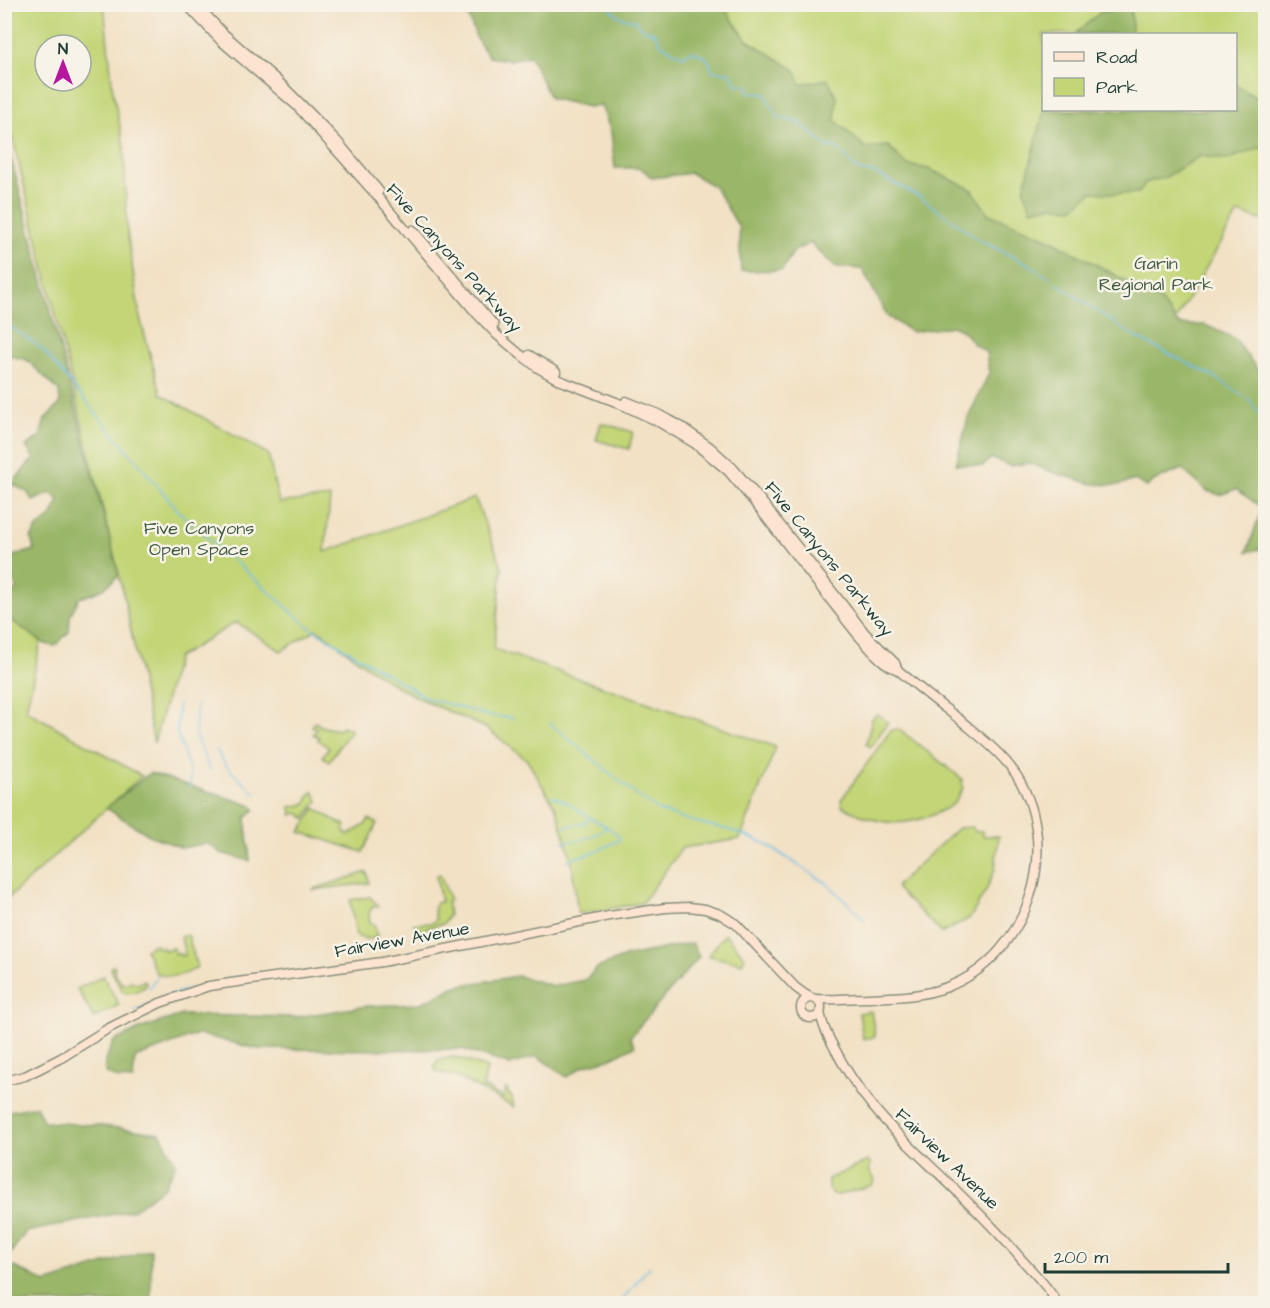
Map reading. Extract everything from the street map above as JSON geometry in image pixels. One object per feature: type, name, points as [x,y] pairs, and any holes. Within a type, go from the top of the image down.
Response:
[{"type":"main road","name":"Five Canyons Parkway","points":[[186,4],[221,41],[297,106],[497,335],[538,368],[559,380],[657,420],[694,442],[728,471],[857,634],[891,668],[898,670],[1001,755],[1017,777],[1026,794],[1037,836],[1038,861],[1033,888],[1024,913],[1010,937],[994,956],[974,973],[948,987],[926,994],[844,1000],[814,999]]},
{"type":"main road","name":"Five Canyons Parkway","points":[[196,4],[223,33],[277,80],[325,127],[495,325],[514,344],[565,378],[637,405],[679,424],[733,468],[865,633],[895,663],[898,670]]},
{"type":"main road","name":"Fairview Avenue","points":[[4,1081],[25,1076],[61,1058],[109,1028],[160,1003],[209,986],[382,962],[609,916],[665,908],[705,909],[720,914],[736,924],[795,987],[820,1004],[824,1029]]},
{"type":"main road","name":"Fairview Avenue","points":[[795,987],[802,1004],[803,1014],[812,1018],[824,1029],[854,1084],[870,1105],[982,1215],[1040,1280],[1058,1304]]},
{"type":"main road","points":[[802,1004],[807,999],[814,999]]},
{"type":"main road","name":"Five Canyons Parkway","points":[[821,1010],[844,1000]]},
{"type":"main road","points":[[812,1018],[817,1016],[821,1010]]},
{"type":"green space","name":"Five Canyons Open Space","points":[[4,5],[104,5],[113,92],[124,147],[127,231],[140,318],[161,394],[268,454],[279,503],[330,497],[325,552],[475,498],[502,567],[494,649],[776,747],[740,839],[682,848],[642,903],[578,914],[571,858],[557,810],[527,760],[486,728],[393,684],[317,629],[281,651],[236,622],[177,658],[154,743],[123,592],[5,107]]},
{"type":"green space","points":[[464,5],[735,5],[724,8],[747,40],[794,69],[801,84],[828,79],[837,98],[835,120],[866,148],[888,146],[907,165],[929,169],[971,189],[989,214],[1050,239],[1160,300],[1179,325],[1205,325],[1234,338],[1265,377],[1265,548],[1247,552],[1262,508],[1236,489],[1220,495],[1207,491],[1182,469],[1155,480],[1147,487],[1135,480],[1119,485],[1092,484],[1029,463],[1010,466],[991,458],[983,466],[956,464],[968,418],[989,373],[986,352],[974,344],[963,331],[952,326],[912,332],[888,317],[862,269],[835,267],[810,243],[794,251],[782,270],[741,271],[739,227],[714,186],[691,173],[652,178],[641,168],[615,168],[611,132],[601,105],[588,107],[550,98],[530,56],[510,60],[489,57],[477,39]]},
{"type":"green space","name":"Garin Regional Park","points":[[513,5],[1265,5],[1265,221],[1238,213],[1166,337]]},
{"type":"green space","points":[[1131,7],[1132,31],[1130,33],[1076,33],[1101,12]]},
{"type":"green space","points":[[1237,86],[1265,103],[1265,149],[1259,148],[1226,160],[1200,156],[1166,177],[1145,183],[1139,193],[1092,192],[1073,208],[1051,206],[1031,210],[1024,189],[1044,111],[1237,111]]},
{"type":"green space","points":[[4,131],[119,575],[101,589],[79,598],[70,616],[69,632],[55,646],[45,644],[8,618],[6,598],[17,590],[9,569],[13,556],[34,550],[31,538],[38,527],[51,517],[59,500],[50,493],[33,501],[27,492],[12,484],[34,459],[26,446],[40,437],[45,419],[60,404],[59,391],[27,360],[5,352]]},
{"type":"green space","points":[[601,423],[633,432],[629,449],[596,440]]},
{"type":"green space","points":[[4,606],[6,606],[8,618],[41,641],[26,710],[142,776],[5,901]]},
{"type":"green space","points":[[877,714],[888,722],[871,747],[866,744],[872,719]]},
{"type":"green space","points":[[315,722],[323,727],[339,730],[342,726],[351,730],[329,761],[322,756],[329,748],[313,734],[317,729],[312,726]]},
{"type":"green space","points":[[899,729],[962,779],[963,788],[954,802],[937,813],[900,823],[865,817],[842,806],[841,800],[891,730]]},
{"type":"green space","points":[[150,773],[250,805],[255,809],[246,818],[250,861],[221,853],[207,843],[182,848],[149,835],[106,808]]},
{"type":"green space","points":[[312,792],[318,801],[305,818],[298,813],[291,815],[290,807],[305,804]]},
{"type":"green space","points":[[315,808],[342,825],[343,823],[346,826],[344,831],[348,835],[365,825],[369,819],[377,823],[363,852],[300,832]]},
{"type":"green space","points":[[973,827],[973,831],[982,831],[983,836],[999,836],[995,869],[986,891],[970,918],[942,933],[897,889],[897,885],[958,828]]},
{"type":"green space","points":[[367,872],[369,883],[313,890],[314,889]]},
{"type":"green space","points":[[440,874],[450,900],[447,901],[449,915],[443,924],[416,931],[414,924],[432,923],[436,920],[434,912],[436,903],[441,902],[436,876]]},
{"type":"green space","points":[[370,897],[378,905],[372,907],[369,914],[370,923],[374,924],[377,936],[366,939],[356,936],[350,900]]},
{"type":"green space","points":[[725,934],[745,957],[742,963],[708,956]]},
{"type":"green space","points":[[188,935],[197,967],[177,976],[156,973],[145,949],[156,944],[158,948],[163,947],[164,950],[173,948],[175,954],[185,955],[181,937]]},
{"type":"green space","points":[[692,943],[699,957],[630,1037],[635,1046],[609,1059],[583,1066],[567,1077],[537,1056],[510,1065],[462,1049],[258,1049],[198,1034],[135,1058],[133,1080],[119,1079],[106,1073],[105,1061],[114,1041],[142,1028],[182,1015],[297,1017],[366,1006],[419,1004],[456,986],[518,976],[554,986],[585,980],[597,968],[628,956]]},
{"type":"green space","points":[[115,966],[114,972],[121,983],[126,984],[131,981],[139,984],[144,980],[145,987],[132,993],[123,992],[110,968]]},
{"type":"green space","points":[[103,976],[119,1005],[94,1018],[77,989]]},
{"type":"green space","points":[[871,1011],[875,1037],[863,1039],[859,1013]]},
{"type":"green space","points":[[451,1057],[487,1068],[483,1087],[504,1098],[506,1089],[512,1098],[514,1107],[455,1076],[437,1072],[434,1066],[437,1061]]},
{"type":"green space","points":[[36,1106],[44,1122],[160,1133],[176,1164],[163,1188],[133,1210],[26,1232],[5,1261],[5,1112]]},
{"type":"green space","points":[[868,1161],[871,1164],[869,1170],[875,1180],[872,1185],[832,1195],[828,1188],[828,1179]]},
{"type":"green space","points":[[151,1249],[151,1303],[5,1303],[5,1262],[46,1283]]},
{"type":"waterway","points":[[608,4],[619,16],[635,20],[643,29],[655,33],[662,45],[683,56],[692,51],[699,54],[708,60],[712,71],[730,73],[737,85],[747,85],[749,93],[765,94],[778,117],[800,123],[827,147],[834,146],[857,170],[874,173],[920,197],[981,241],[1030,265],[1135,337],[1213,376],[1249,400],[1266,422]]},
{"type":"waterway","points":[[4,322],[41,348],[182,515],[309,627],[427,698],[489,716],[513,718]]},
{"type":"waterway","points":[[178,704],[177,733],[190,772],[190,788]]},
{"type":"waterway","points":[[197,704],[195,735],[210,770]]},
{"type":"waterway","points":[[550,723],[636,795],[659,811],[733,831],[764,843],[828,884],[865,920]]},
{"type":"waterway","points":[[217,750],[228,768],[256,794]]},
{"type":"waterway","points":[[552,796],[565,801],[590,818]]},
{"type":"waterway","points":[[564,827],[584,823],[591,818],[606,828],[586,838],[564,842]]},
{"type":"waterway","points":[[568,860],[595,852],[619,840],[620,837],[605,825]]},
{"type":"waterway","points":[[406,953],[440,946]]},
{"type":"waterway","points":[[228,979],[274,973]]},
{"type":"waterway","points":[[149,988],[158,975]]},
{"type":"waterway","points":[[165,997],[191,988]]},
{"type":"waterway","points":[[135,1011],[155,1001]]},
{"type":"waterway","points":[[619,1304],[649,1267]]}]
